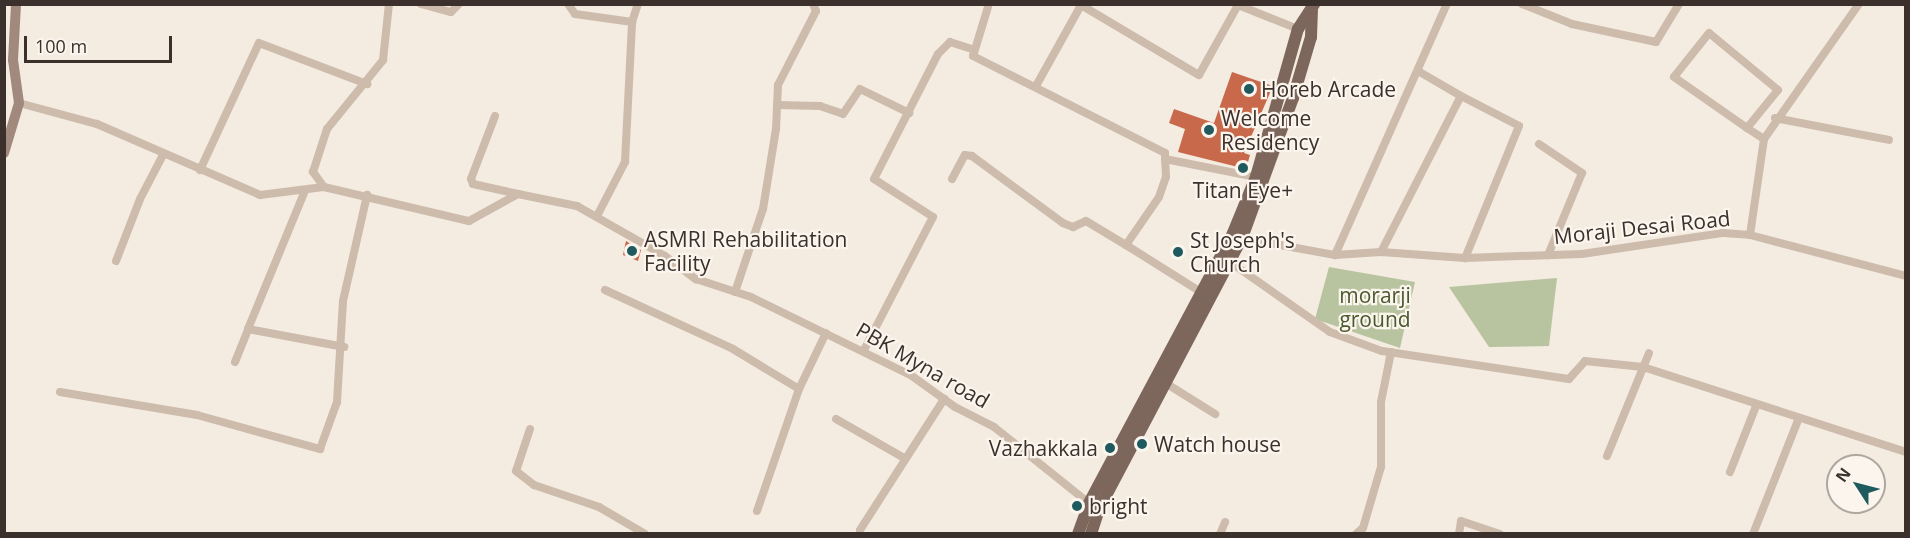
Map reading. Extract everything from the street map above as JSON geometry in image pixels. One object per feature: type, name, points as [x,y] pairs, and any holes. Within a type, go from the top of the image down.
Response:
[{"type":"main road","points":[[1078,534],[1089,503],[1233,232],[1256,177],[1298,29],[1313,7]]},
{"type":"main road","points":[[1091,534],[1100,507],[1167,384],[1242,238],[1295,93],[1311,37],[1313,7]]},
{"type":"main road","points":[[1281,89],[1295,93]]},
{"type":"street","points":[[4,153],[19,103],[13,60],[16,4]]},
{"type":"street","points":[[324,187],[313,172],[327,129],[367,84],[383,60],[389,4]]},
{"type":"street","points":[[421,4],[451,12],[459,4]]},
{"type":"street","points":[[568,4],[574,14],[632,22]]},
{"type":"street","points":[[597,216],[625,162],[632,22],[638,4]]},
{"type":"street","points":[[735,292],[763,208],[778,85],[816,11],[813,4]]},
{"type":"street","points":[[1335,255],[1448,4]]},
{"type":"street","points":[[1522,4],[1556,20],[1656,42],[1678,4]]},
{"type":"street","name":"Moraji Desai Road","points":[[1242,238],[1335,255],[1381,252],[1465,258],[1548,255],[1723,232],[1750,235],[1764,139],[1776,118],[1859,4]]},
{"type":"street","points":[[1036,86],[1081,5],[1199,75],[1238,5],[1298,29]]},
{"type":"street","points":[[988,7],[971,49],[973,56],[1165,153],[1166,177],[1159,197],[1126,245]]},
{"type":"street","points":[[1747,128],[1778,90],[1709,33],[1674,77],[1747,128],[1764,139]]},
{"type":"street","points":[[864,350],[933,217],[874,179],[944,48],[950,42],[971,49]]},
{"type":"street","points":[[200,170],[259,44],[367,84]]},
{"type":"street","points":[[1418,71],[1519,126],[1465,258]]},
{"type":"street","points":[[777,105],[820,106],[843,114],[860,89],[909,113]]},
{"type":"street","points":[[1381,252],[1461,96]]},
{"type":"street","points":[[19,103],[97,124],[260,195],[304,193],[324,187],[367,195],[469,221],[518,194]]},
{"type":"street","name":"PBK Myna road","points":[[495,116],[471,179],[473,183],[577,206],[597,216],[696,279],[735,292],[864,350],[994,427],[1089,503]]},
{"type":"street","points":[[1776,118],[1890,140]]},
{"type":"street","points":[[1539,144],[1582,173],[1548,255]]},
{"type":"street","points":[[116,261],[140,199],[164,155]]},
{"type":"street","points":[[952,179],[965,155],[972,156],[1063,223],[1073,227],[1086,221],[1201,292]]},
{"type":"street","points":[[1165,159],[1256,177]]},
{"type":"street","points":[[235,362],[304,193]]},
{"type":"street","points":[[60,392],[197,415],[320,449],[337,402],[344,347],[344,301],[367,195]]},
{"type":"street","points":[[1750,235],[1905,276]]},
{"type":"street","points":[[1230,262],[1338,336],[1391,352],[1569,379],[1585,361],[1643,368],[1905,452]]},
{"type":"street","points":[[605,290],[733,349],[799,389]]},
{"type":"street","points":[[248,329],[344,347]]},
{"type":"street","points":[[757,511],[799,389],[826,333]]},
{"type":"street","points":[[1356,534],[1363,528],[1381,467],[1381,402],[1391,352]]},
{"type":"street","points":[[1606,456],[1649,353]]},
{"type":"street","points":[[1167,384],[1215,414]]},
{"type":"street","points":[[860,530],[904,458],[945,399]]},
{"type":"street","points":[[1730,472],[1756,406]]},
{"type":"street","points":[[1753,534],[1799,418]]},
{"type":"street","points":[[836,419],[904,458]]},
{"type":"street","points":[[530,429],[516,471],[534,484],[599,507],[645,534]]},
{"type":"street","points":[[1459,534],[1461,521],[1500,534]]},
{"type":"street","points":[[1220,534],[1224,522]]},
{"type":"green space","name":"morarji ground","points":[[1329,267],[1415,282],[1400,348],[1315,319]]},
{"type":"green space","points":[[1557,278],[1549,346],[1489,347],[1449,287]]},
{"type":"building","points":[[1232,72],[1273,86],[1244,153],[1250,155],[1246,169],[1178,152],[1185,129],[1169,123],[1174,109],[1214,123]]},
{"type":"building","name":"ASMRI Rehabilitation Facility","points":[[626,241],[641,250],[638,261],[623,255]]},
{"type":"place","name":"Horeb Arcade","points":[[1249,89]]},
{"type":"place","name":"Welcome Residency","points":[[1209,130]]},
{"type":"place","name":"Titan Eye+","points":[[1243,168]]},
{"type":"place","name":"ASMRI Rehabilitation Facility","points":[[632,251]]},
{"type":"place","name":"St Joseph's Church","points":[[1178,252]]},
{"type":"place","name":"Watch house","points":[[1142,444]]},
{"type":"place","name":"Vazhakkala","points":[[1110,448]]},
{"type":"place","name":"bright","points":[[1077,506]]}]
